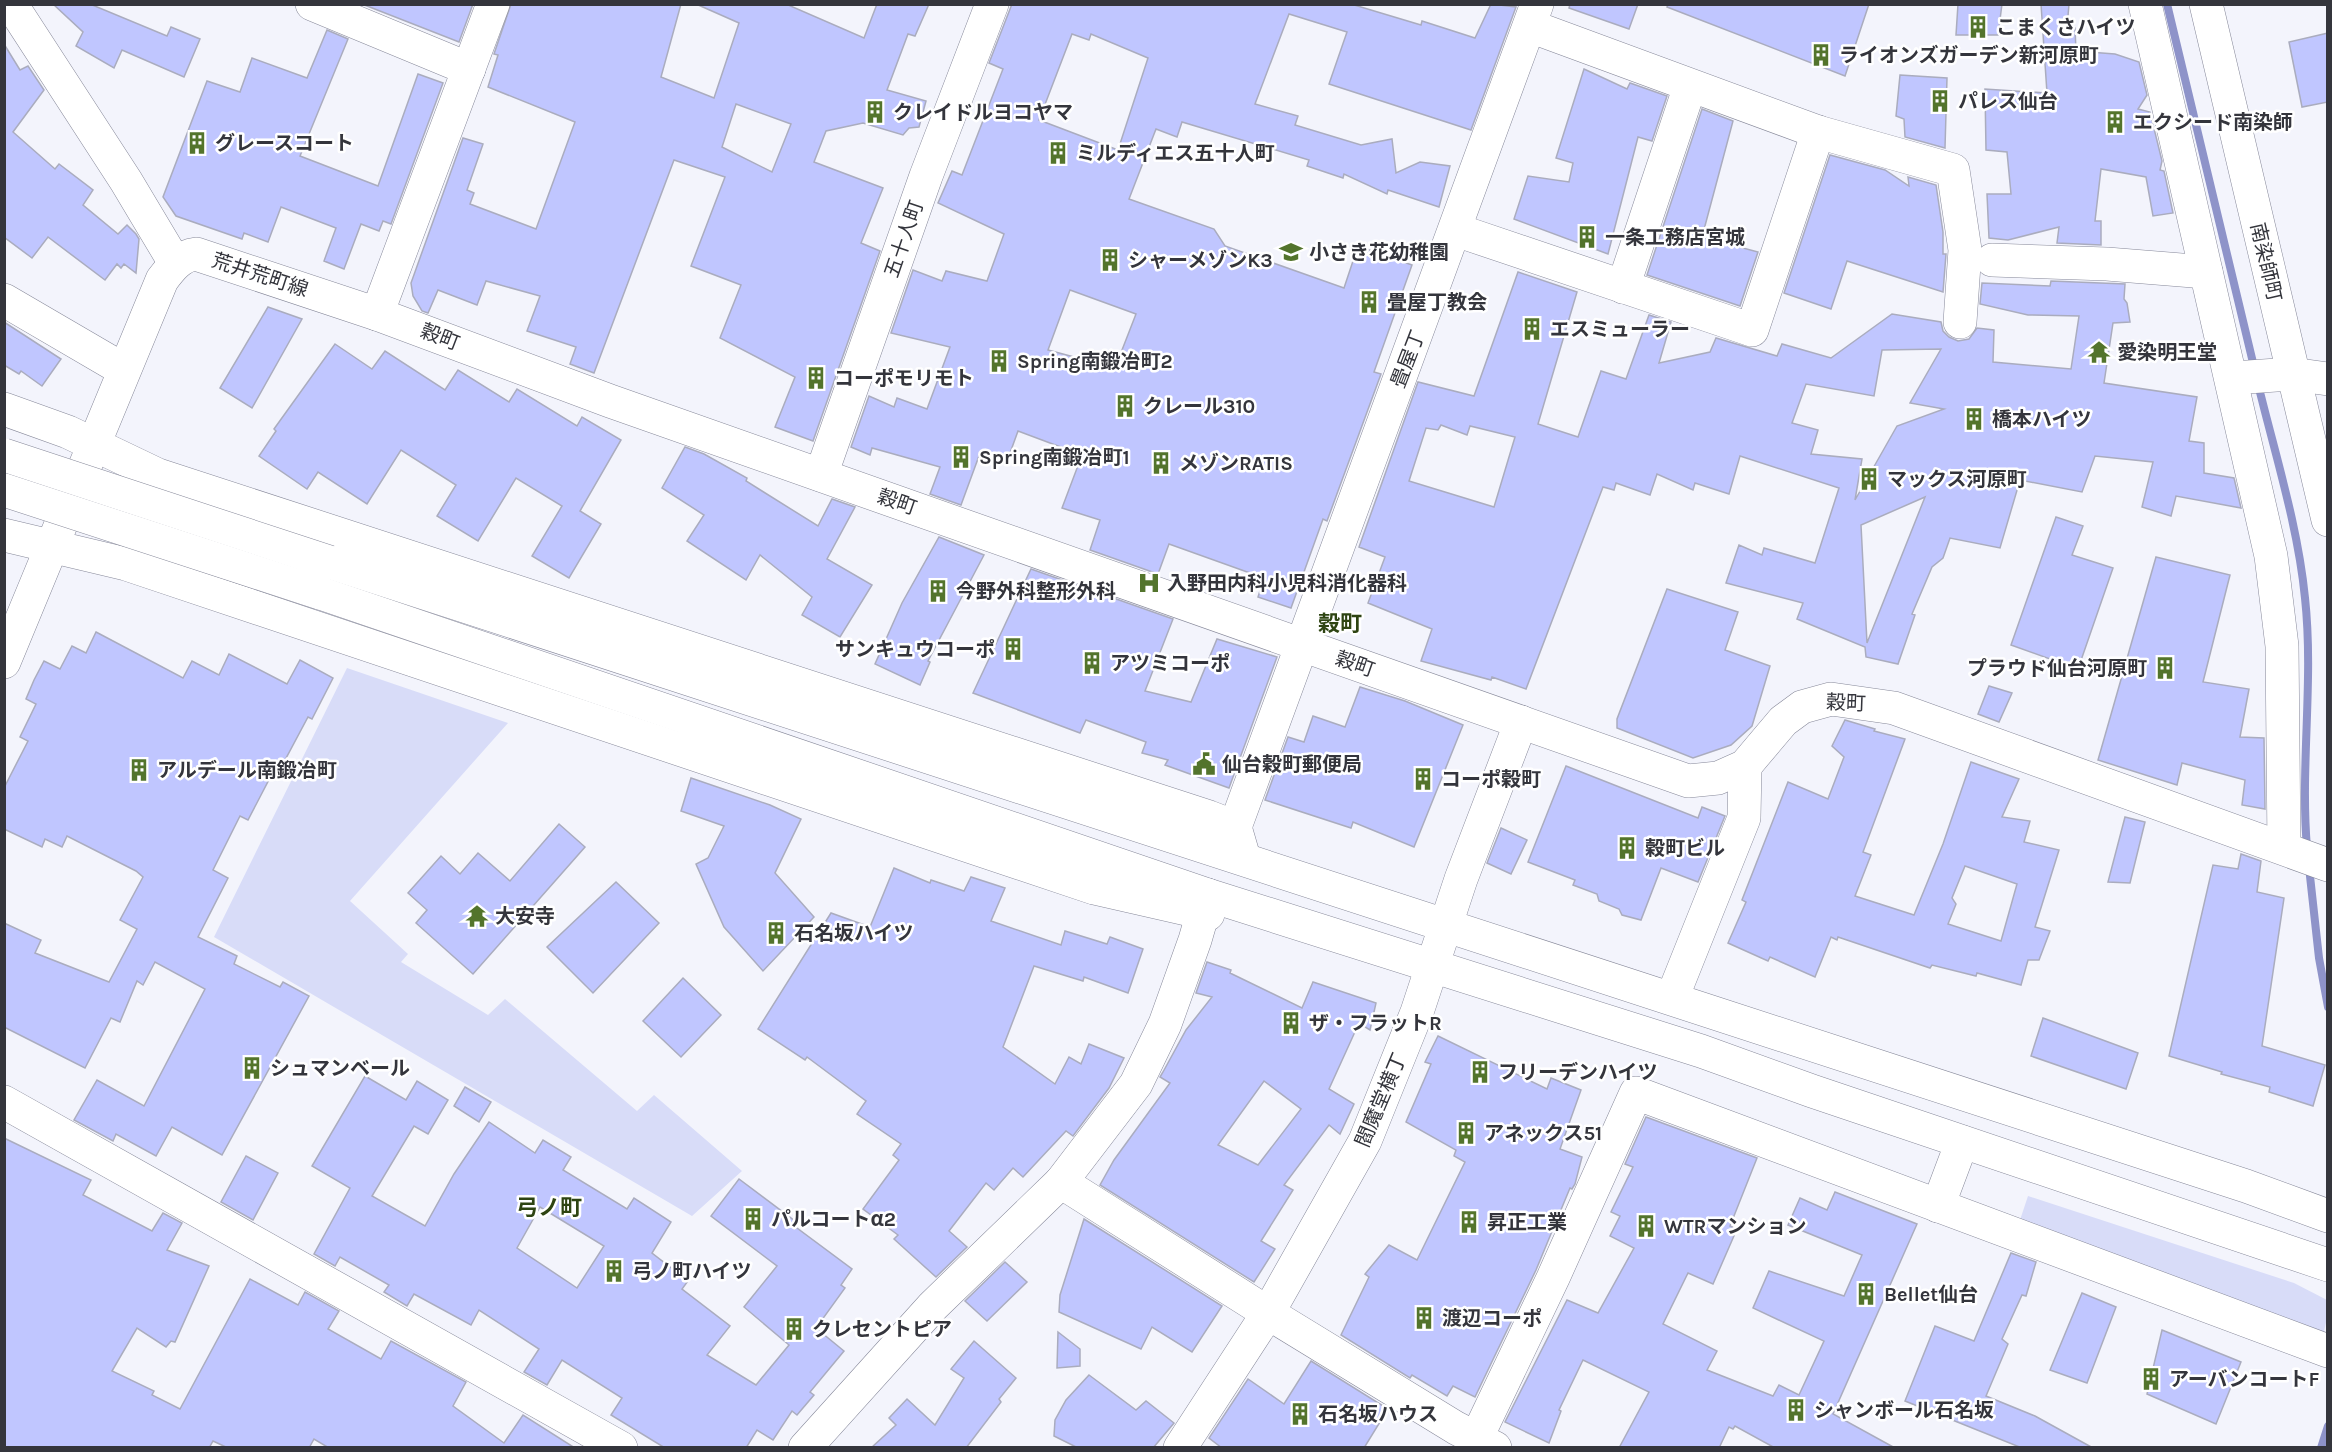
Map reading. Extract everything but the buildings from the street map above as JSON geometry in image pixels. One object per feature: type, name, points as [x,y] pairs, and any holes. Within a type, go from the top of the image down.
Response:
[{"type":"street","points":[[4,662],[162,280],[175,263],[126,181],[11,4]]},
{"type":"street","points":[[312,4],[469,69]]},
{"type":"street","points":[[377,314],[493,4]]},
{"type":"street","name":"五十人町","points":[[821,476],[926,177],[992,4]]},
{"type":"street","points":[[2145,4],[2206,272],[2239,378],[2271,556],[2282,646],[2290,851]]},
{"type":"street","name":"南染師町","points":[[2206,4],[2287,374],[2328,520]]},
{"type":"street","points":[[1534,15],[1690,86],[1818,132],[1953,170],[1965,250],[1960,322]]},
{"type":"street","name":"畳屋丁","points":[[1235,827],[1534,15]]},
{"type":"street","points":[[1623,286],[1690,86]]},
{"type":"street","points":[[1456,230],[1752,330],[1818,132]]},
{"type":"street","name":"荒井荒町線","points":[[175,263],[188,255],[196,254],[377,314]]},
{"type":"street","points":[[1992,260],[2206,272]]},
{"type":"street","points":[[4,300],[124,370]]},
{"type":"street","name":"穀町","points":[[377,314],[610,401],[1688,781],[1718,778],[1745,766],[1783,721],[1802,707],[1831,699],[1858,701],[1894,708],[2328,865]]},
{"type":"street","points":[[2239,378],[2287,374],[2328,379]]},
{"type":"street","points":[[4,409],[93,444],[158,475],[1235,827],[1244,858]]},
{"type":"street","points":[[4,455],[1672,998],[2235,1183],[2328,1216]]},
{"type":"street","points":[[126,564],[158,475]]},
{"type":"street","points":[[4,490],[320,593],[1205,904]]},
{"type":"street","points":[[4,535],[126,564],[1094,888],[1205,904],[1314,927],[1701,1051],[1962,1142],[2328,1265]]},
{"type":"street","name":"閻魔堂横丁","points":[[1180,1448],[1269,1313],[1365,1141],[1521,722]]},
{"type":"street","points":[[1672,998],[1744,818],[1745,766]]},
{"type":"street","points":[[805,1448],[933,1306],[1061,1182],[1136,1084],[1164,1024],[1205,904]]},
{"type":"street","points":[[1061,1182],[1456,1428],[1486,1442],[1553,1278],[1636,1093],[2327,1351]]},
{"type":"street","points":[[4,1102],[621,1448]]},
{"type":"street","points":[[1938,1206],[1962,1142]]},
{"type":"shaded area","points":[[347,668],[508,723],[350,901],[408,954],[401,962],[488,1015],[505,999],[637,1111],[654,1095],[742,1171],[692,1216],[214,937]]},
{"type":"shaded area","points":[[2028,1196],[2294,1283],[2327,1300],[2327,1318],[2323,1336],[2020,1220]]},
{"type":"waterway","points":[[2167,4],[2255,371]]},
{"type":"waterway","points":[[2258,384],[2292,517],[2305,598],[2308,660],[2305,786],[2307,848]]},
{"type":"waterway","points":[[2309,867],[2319,958],[2328,1007]]},
{"type":"waterway","points":[[2321,1448],[2328,1426]]},
{"type":"place","name":"こまくさハイツ","points":[[1978,27]]},
{"type":"place","name":"ライオンズガーデン新河原町","points":[[1821,55]]},
{"type":"place","name":"パレス仙台","points":[[1940,101]]},
{"type":"place","name":"クレイドルヨコヤマ","points":[[875,112]]},
{"type":"place","name":"エクシード南染師","points":[[2115,122]]},
{"type":"place","name":"グレースコート","points":[[197,143]]},
{"type":"place","name":"ミルディエス五十人町","points":[[1058,153]]},
{"type":"place","name":"一条工務店宮城","points":[[1587,237]]},
{"type":"place","name":"小さき花幼稚園","points":[[1291,252]]},
{"type":"place","name":"シャーメゾンK3","points":[[1110,260]]},
{"type":"place","name":"畳屋丁教会","points":[[1369,302]]},
{"type":"place","name":"エスミューラー","points":[[1532,329]]},
{"type":"place","name":"愛染明王堂","points":[[2099,352]]},
{"type":"place","name":"Spring南鍛冶町2","points":[[999,361]]},
{"type":"place","name":"コーポモリモト","points":[[816,378]]},
{"type":"place","name":"クレール310","points":[[1125,406]]},
{"type":"place","name":"橋本ハイツ","points":[[1974,419]]},
{"type":"place","name":"Spring南鍛冶町1","points":[[961,457]]},
{"type":"place","name":"メゾンRATIS","points":[[1161,463]]},
{"type":"place","name":"マックス河原町","points":[[1869,479]]},
{"type":"place","name":"入野田内科小児科消化器科","points":[[1149,583]]},
{"type":"place","name":"今野外科整形外科","points":[[938,591]]},
{"type":"place","name":"サンキュウコーポ","points":[[1013,649]]},
{"type":"place","name":"アツミコーポ","points":[[1092,663]]},
{"type":"place","name":"プラウド仙台河原町","points":[[2165,668]]},
{"type":"place","name":"仙台穀町郵便局","points":[[1204,764]]},
{"type":"place","name":"アルデール南鍛冶町","points":[[139,770]]},
{"type":"place","name":"コーポ穀町","points":[[1423,779]]},
{"type":"place","name":"穀町ビル","points":[[1627,848]]},
{"type":"place","name":"大安寺","points":[[477,916]]},
{"type":"place","name":"石名坂ハイツ","points":[[776,933]]},
{"type":"place","name":"ザ・フラットR","points":[[1291,1023]]},
{"type":"place","name":"シュマンベール","points":[[252,1068]]},
{"type":"place","name":"フリーデンハイツ","points":[[1480,1072]]},
{"type":"place","name":"アネックス51","points":[[1466,1133]]},
{"type":"place","name":"パルコートα2","points":[[753,1219]]},
{"type":"place","name":"昇正工業","points":[[1469,1222]]},
{"type":"place","name":"WTRマンション","points":[[1646,1226]]},
{"type":"place","name":"弓ノ町ハイツ","points":[[614,1271]]},
{"type":"place","name":"Bellet仙台","points":[[1866,1294]]},
{"type":"place","name":"渡辺コーポ","points":[[1424,1318]]},
{"type":"place","name":"クレセントピア","points":[[794,1329]]},
{"type":"place","name":"アーバンコートF","points":[[2151,1379]]},
{"type":"place","name":"シャンボール石名坂","points":[[1796,1410]]},
{"type":"place","name":"石名坂ハウス","points":[[1300,1414]]},
{"type":"district","name":"穀町","points":[[1340,624]]},
{"type":"district","name":"弓ノ町","points":[[549,1208]]}]
